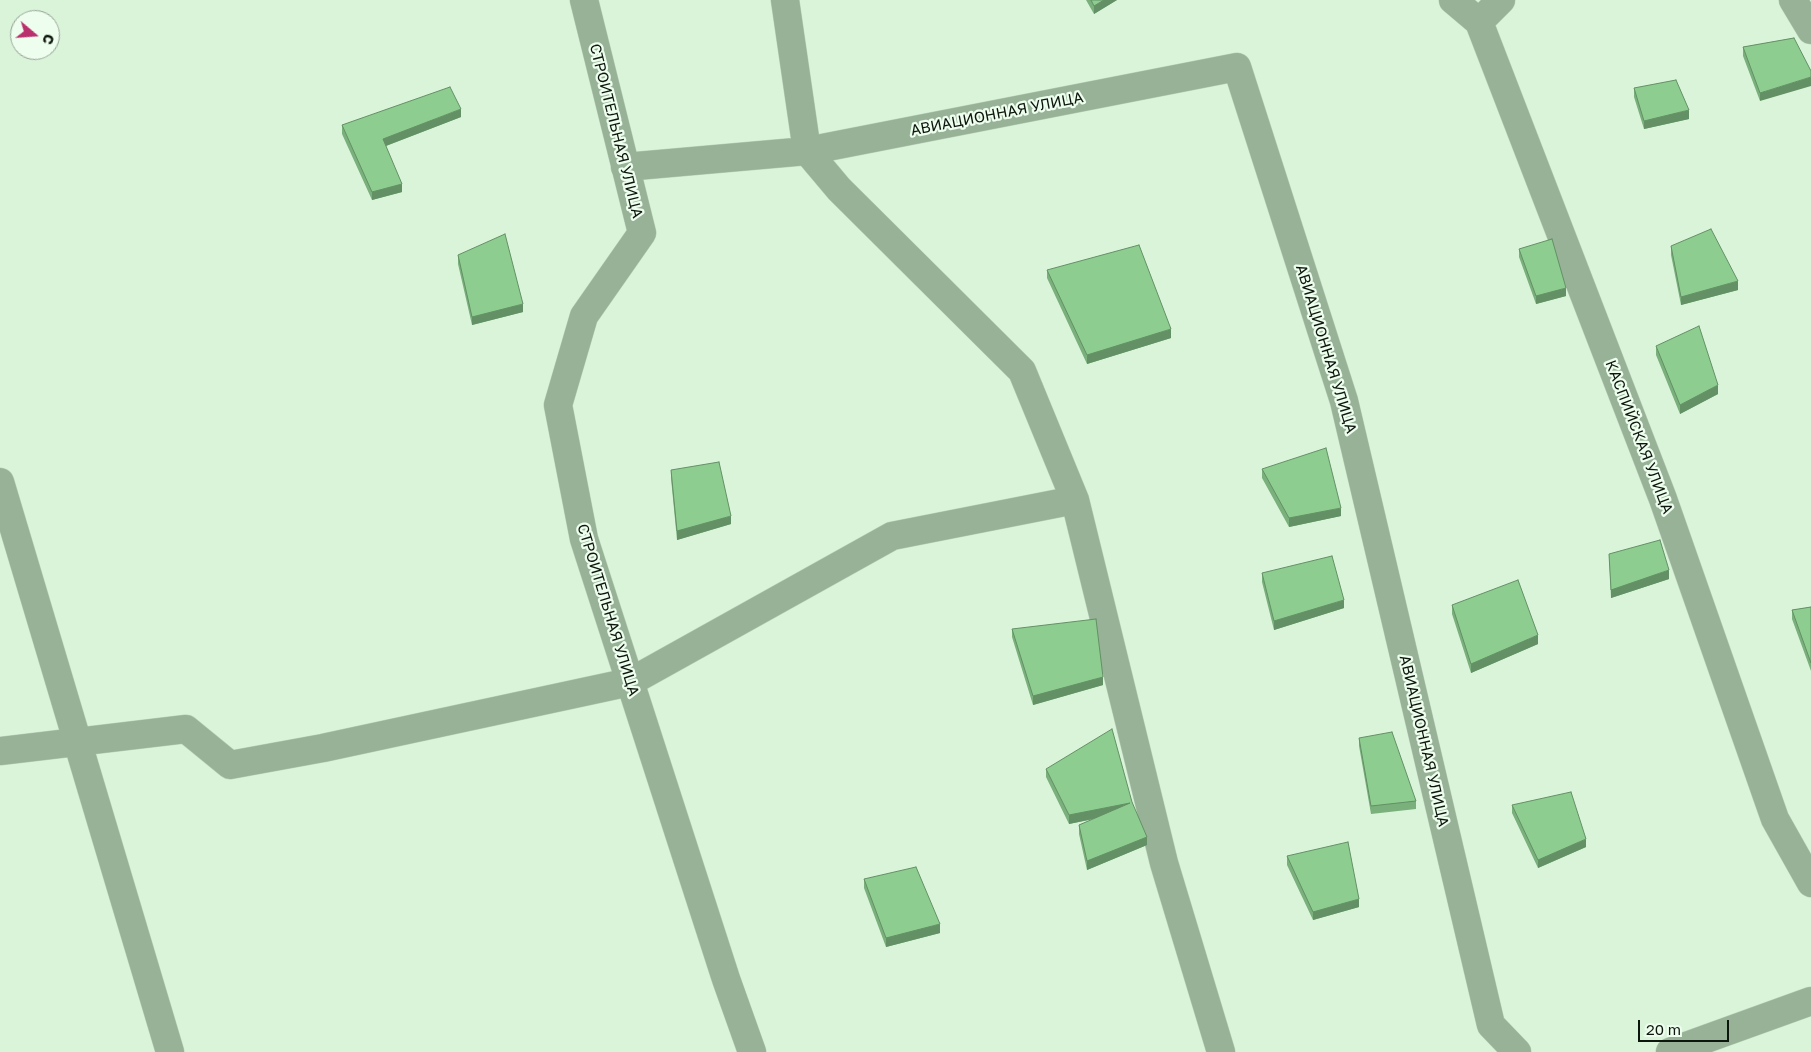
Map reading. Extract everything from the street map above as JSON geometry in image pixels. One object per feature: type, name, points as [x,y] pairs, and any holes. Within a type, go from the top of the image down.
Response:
[{"type":"street","name":"СТРОИТЕЛЬНАЯ УЛИЦА","points":[[584,0],[642,233],[584,316],[558,405],[584,539],[726,979],[752,1052]]},
{"type":"street","points":[[785,0],[806,151],[839,189],[1022,371],[1075,500],[1164,862],[1221,1052]]},
{"type":"street","name":"КАСПИЙСКАЯ УЛИЦА","points":[[1453,0],[1479,22],[1663,498],[1775,820],[1811,883]]},
{"type":"street","points":[[1479,22],[1501,0]]},
{"type":"street","points":[[1793,0],[1811,30]]},
{"type":"street","name":"АВИАЦИОННАЯ УЛИЦА","points":[[806,151],[1237,67],[1344,401],[1491,1025],[1517,1052]]},
{"type":"street","points":[[625,167],[806,151]]},
{"type":"street","points":[[0,482],[170,1052]]},
{"type":"street","points":[[0,751],[186,729],[230,765],[324,748],[630,682],[892,536],[1075,500]]},
{"type":"street","points":[[1670,1052],[1811,1002]]},
{"type":"building","points":[[1091,0],[1104,0],[1094,6]]},
{"type":"building","points":[[1794,38],[1811,71],[1811,77],[1760,93],[1743,47]]},
{"type":"building","points":[[1676,80],[1689,110],[1644,121],[1634,88]]},
{"type":"building","points":[[450,87],[461,109],[383,139],[402,184],[372,192],[342,125]]},
{"type":"building","points":[[1711,229],[1738,281],[1681,297],[1671,246]]},
{"type":"building","points":[[505,234],[523,304],[472,317],[458,255]]},
{"type":"building","points":[[1552,239],[1566,288],[1536,296],[1519,249]]},
{"type":"building","points":[[1139,245],[1171,329],[1087,355],[1047,270]]},
{"type":"building","points":[[1699,326],[1718,385],[1680,405],[1656,346]]},
{"type":"building","points":[[1326,448],[1341,508],[1289,518],[1262,469]]},
{"type":"building","points":[[719,462],[731,516],[677,531],[671,470]]},
{"type":"building","points":[[1660,540],[1669,570],[1611,590],[1609,554]]},
{"type":"building","points":[[1332,556],[1344,600],[1274,621],[1262,573]]},
{"type":"building","points":[[1518,580],[1538,635],[1471,664],[1452,605]]},
{"type":"building","points":[[1811,607],[1811,663],[1792,610]]},
{"type":"building","points":[[1096,619],[1103,677],[1033,696],[1012,629]]},
{"type":"building","points":[[1112,729],[1132,802],[1147,837],[1087,861],[1079,825],[1130,803],[1069,815],[1046,769]]},
{"type":"building","points":[[1392,732],[1416,801],[1371,806],[1359,738]]},
{"type":"building","points":[[1571,792],[1586,839],[1538,860],[1512,805]]},
{"type":"building","points":[[1348,842],[1359,899],[1313,912],[1287,856]]},
{"type":"building","points":[[916,867],[940,924],[886,938],[864,879]]}]
